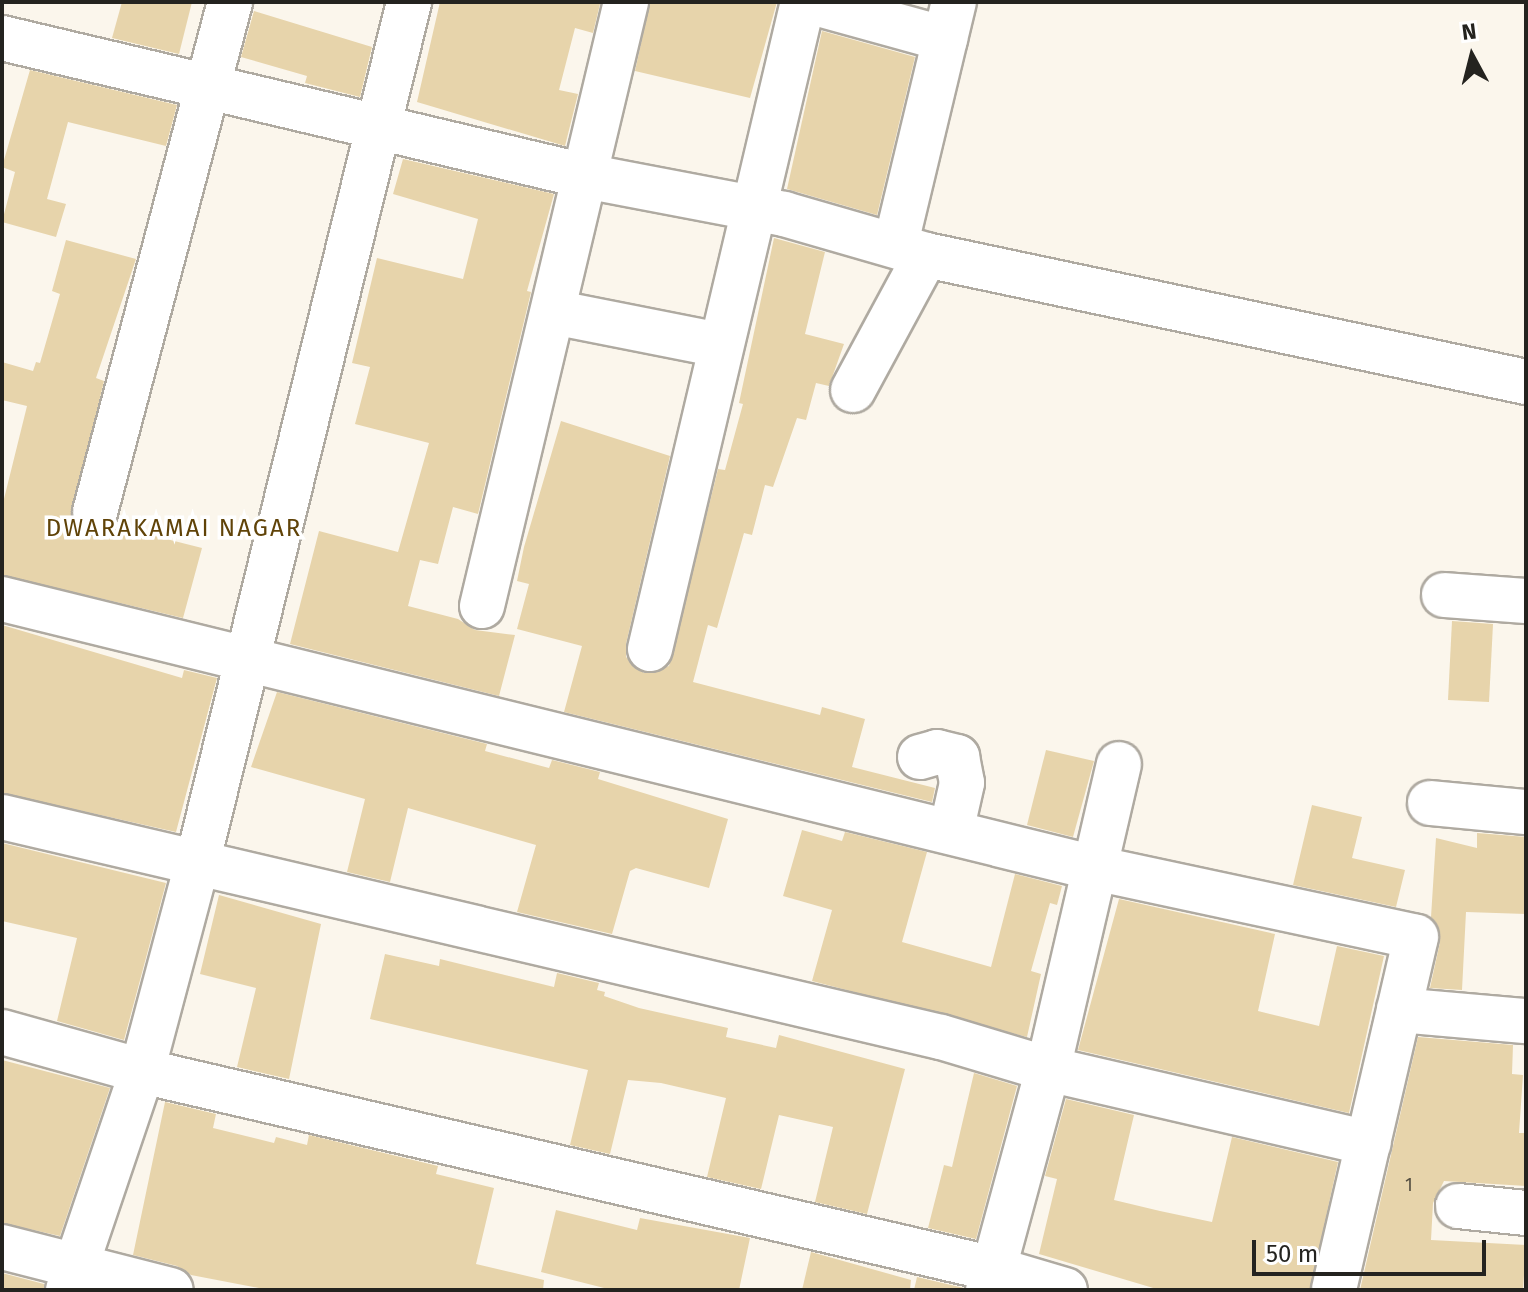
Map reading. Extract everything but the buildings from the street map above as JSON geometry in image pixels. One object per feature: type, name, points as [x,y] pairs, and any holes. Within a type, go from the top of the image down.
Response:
[{"type":"street","points":[[95,512],[230,2]]},
{"type":"street","points":[[71,1278],[142,1071],[251,660],[409,2]]},
{"type":"street","points":[[482,606],[626,2]]},
{"type":"street","points":[[650,649],[751,207],[803,2]]},
{"type":"street","points":[[811,2],[950,20],[911,249],[853,390]]},
{"type":"street","points":[[2,38],[381,125],[585,176],[751,207],[911,249],[1526,382]]},
{"type":"street","points":[[553,312],[720,345]]},
{"type":"street","points":[[1444,595],[1526,601]]},
{"type":"street","points":[[2,599],[1095,868],[1416,937],[1334,1290]]},
{"type":"street","points":[[920,757],[937,752],[957,757],[962,783],[951,832]]},
{"type":"street","points":[[991,1279],[1048,1069],[1119,764]]},
{"type":"street","points":[[1430,803],[1526,812]]},
{"type":"street","points":[[2,817],[198,860],[941,1037],[1048,1069],[1369,1143]]},
{"type":"street","points":[[1399,1010],[1526,1021]]},
{"type":"street","points":[[2,1032],[142,1071],[991,1279],[1065,1290]]},
{"type":"street","points":[[1458,1206],[1526,1213]]},
{"type":"street","points":[[2,1247],[71,1278],[171,1290]]},
{"type":"district","name":"DWARAKAMAI NAGAR","points":[[174,529]]}]
